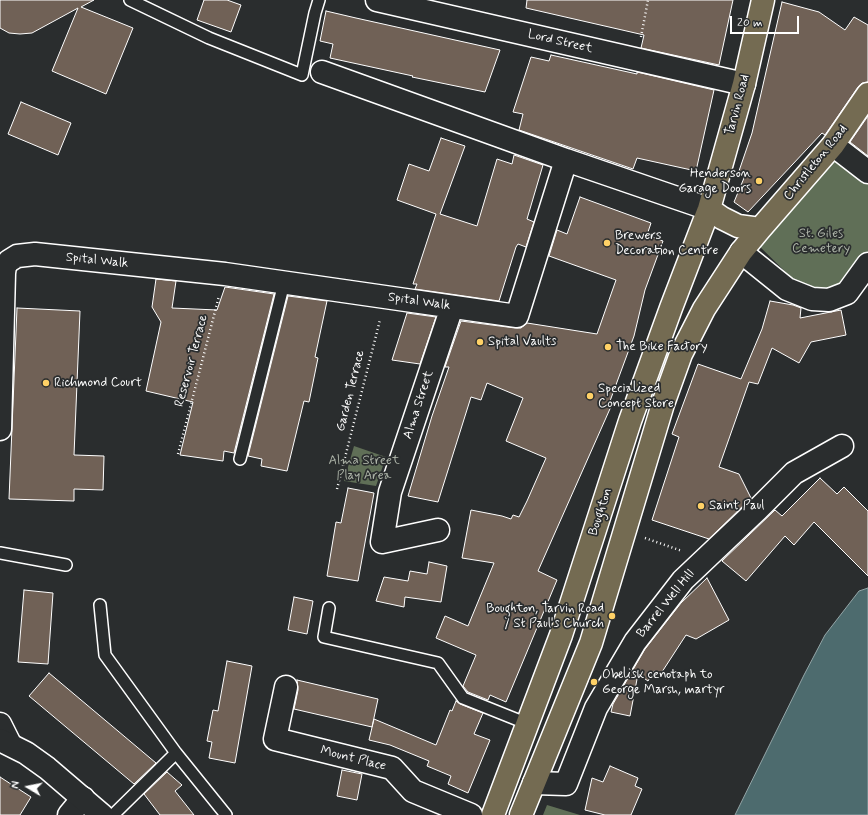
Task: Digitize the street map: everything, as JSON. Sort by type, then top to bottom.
[{"type":"highway","name":"Tarvin Road","points":[[709,209],[744,84],[763,0]]},
{"type":"highway","name":"Christleton Road","points":[[760,228],[833,145],[868,94]]},
{"type":"highway","points":[[709,209],[738,226],[760,228]]},
{"type":"highway","name":"Boughton","points":[[493,815],[561,635],[630,421],[709,209]]},
{"type":"highway","name":"Boughton","points":[[521,815],[591,643],[663,404],[681,354],[704,309],[741,252],[760,228]]},
{"type":"street","name":"Lord Street","points":[[377,0],[744,84]]},
{"type":"street","points":[[322,72],[566,160],[709,209]]},
{"type":"street","points":[[833,145],[868,172]]},
{"type":"street","name":"Spital Walk","points":[[0,429],[3,284],[5,266],[9,261],[17,256],[35,254],[225,274],[517,316],[566,160]]},
{"type":"street","points":[[741,252],[787,289],[812,299],[829,300],[847,293],[868,264]]},
{"type":"street","name":"Alma Street","points":[[438,530],[382,542],[390,492],[452,307]]},
{"type":"street","name":"Barrel Well Hill","points":[[534,783],[566,784],[596,708],[636,642],[683,580],[794,473],[842,446]]},
{"type":"street","name":"Mount Place","points":[[286,687],[275,739],[392,768],[413,791],[471,815]]},
{"type":"street","points":[[0,724],[5,742],[26,753],[47,768],[102,815]]},
{"type":"street","points":[[68,815],[83,798]]},
{"type":"lane","points":[[130,0],[209,38],[302,75],[314,13],[319,0]]},
{"type":"lane","points":[[240,459],[284,283]]},
{"type":"lane","points":[[0,553],[66,565]]},
{"type":"lane","points":[[100,604],[105,655],[176,753],[226,815]]},
{"type":"lane","points":[[329,608],[324,637],[438,663],[463,698],[528,724]]},
{"type":"lane","points":[[112,815],[176,753]]},
{"type":"path","points":[[636,59],[648,0]]},
{"type":"path","name":"Reservoir Terrace","points":[[178,454],[225,274]]},
{"type":"path","name":"Garden Terrace","points":[[337,489],[385,298]]},
{"type":"path","points":[[624,530],[705,559]]},
{"type":"green space","name":"St. Giles Cemetery","points":[[836,158],[868,182],[868,254],[849,281],[828,293],[801,287],[756,243]]},
{"type":"green space","name":"Alma Street Play Area","points":[[354,446],[386,457],[376,486],[344,481]]},
{"type":"green space","points":[[547,805],[580,815],[543,815]]},
{"type":"water","points":[[868,588],[868,815],[735,815],[825,635],[859,591]]},
{"type":"building","points":[[0,0],[94,0],[81,7],[133,28],[106,94],[52,71],[78,8],[32,33],[9,33],[0,28]]},
{"type":"building","points":[[204,0],[227,0],[241,5],[231,32],[197,20]]},
{"type":"building","points":[[527,0],[733,0],[719,65],[641,48],[644,35],[526,8]]},
{"type":"building","points":[[782,2],[819,12],[845,30],[854,17],[868,25],[868,82],[862,83],[858,87],[825,135],[822,133],[748,212],[734,202],[744,178],[739,171],[752,133]]},
{"type":"building","points":[[326,11],[500,50],[485,92],[330,58],[333,44],[320,41]]},
{"type":"building","points":[[551,55],[637,74],[637,72],[714,90],[696,171],[637,158],[633,169],[519,130],[523,114],[513,112],[531,57],[549,61]]},
{"type":"building","points":[[21,102],[71,123],[58,155],[8,134]]},
{"type":"building","points":[[868,116],[868,156],[850,142]]},
{"type":"building","points":[[441,138],[465,146],[440,214],[477,226],[497,159],[512,164],[514,155],[543,165],[527,219],[534,222],[526,247],[518,244],[516,247],[499,301],[415,289],[417,284],[413,284],[436,214],[397,200],[409,164],[429,171]]},
{"type":"building","points":[[580,197],[651,223],[647,235],[663,241],[645,290],[634,336],[610,401],[613,402],[538,571],[557,580],[506,702],[490,695],[488,700],[468,692],[463,686],[476,655],[436,638],[445,616],[468,626],[494,563],[462,558],[471,510],[511,519],[513,515],[519,517],[546,458],[506,441],[523,398],[487,383],[481,400],[471,397],[438,502],[408,496],[432,416],[449,367],[445,367],[461,321],[515,328],[521,328],[527,323],[597,334],[616,280],[549,256],[557,230],[567,234]]},
{"type":"building","points":[[156,279],[176,281],[172,308],[217,310],[225,287],[274,294],[234,453],[224,451],[223,461],[180,455],[193,402],[146,391],[161,322],[152,307]]},
{"type":"building","points":[[288,296],[327,301],[315,357],[318,358],[309,402],[304,401],[287,471],[261,466],[262,459],[248,456]]},
{"type":"building","points":[[770,301],[801,308],[800,318],[841,310],[846,335],[811,342],[799,363],[772,348],[758,384],[749,382],[719,467],[739,474],[751,498],[709,539],[652,520],[679,437],[672,434],[698,364],[741,379],[762,329]]},
{"type":"building","name":"Richmond Court","points":[[17,308],[80,311],[74,455],[104,456],[103,490],[74,489],[74,501],[9,499]]},
{"type":"building","points":[[407,313],[436,317],[420,364],[392,360]]},
{"type":"building","points":[[820,478],[837,494],[844,487],[868,511],[868,576],[814,522],[794,545],[785,536],[746,581],[722,561],[775,510],[782,516]]},
{"type":"building","points":[[348,488],[374,493],[358,581],[327,576],[336,522],[341,523]]},
{"type":"building","points":[[429,562],[447,566],[441,602],[405,597],[404,607],[376,601],[384,577],[408,581],[410,571],[427,574]]},
{"type":"building","points":[[707,578],[729,620],[696,639],[686,635],[660,675],[654,671],[648,681],[638,674],[630,716],[611,712],[613,704],[645,649],[681,603]]},
{"type":"building","points":[[24,590],[53,593],[48,664],[18,662]]},
{"type":"building","points":[[294,597],[313,601],[307,634],[288,630]]},
{"type":"building","points":[[227,661],[252,666],[235,763],[209,758],[212,742],[207,741],[213,710],[218,711]]},
{"type":"building","points":[[49,673],[156,763],[134,784],[29,696]]},
{"type":"building","points":[[297,680],[378,699],[372,727],[294,709],[298,690]]},
{"type":"building","points":[[456,701],[483,713],[474,734],[490,740],[468,793],[448,784],[451,776],[427,766],[429,761],[390,745],[369,740],[374,719],[436,745],[450,710],[452,711]]},
{"type":"building","points":[[610,766],[638,778],[635,786],[642,789],[631,815],[605,815],[585,810],[592,778],[603,782]]},
{"type":"building","points":[[342,770],[362,774],[357,800],[337,796]]},
{"type":"building","points":[[167,772],[182,785],[175,791],[194,815],[160,815],[144,794]]},
{"type":"building","points":[[0,777],[31,797],[20,815],[0,815]]},
{"type":"place","name":"Henderson Garage Doors","points":[[759,181]]},
{"type":"place","name":"Brewers Decoration Centre","points":[[607,243]]},
{"type":"place","name":"Spital Vaults","points":[[480,342]]},
{"type":"place","name":"The Bike Factory","points":[[608,347]]},
{"type":"place","name":"Richmond Court","points":[[46,383]]},
{"type":"place","name":"Specialized Concept Store","points":[[590,396]]},
{"type":"place","name":"Saint Paul","points":[[701,506]]},
{"type":"place","name":"Boughton, Tarvin Road / St Paul's Church","points":[[612,616]]},
{"type":"place","name":"Obelisk cenotaph to George Marsh, martyr","points":[[594,682]]}]
